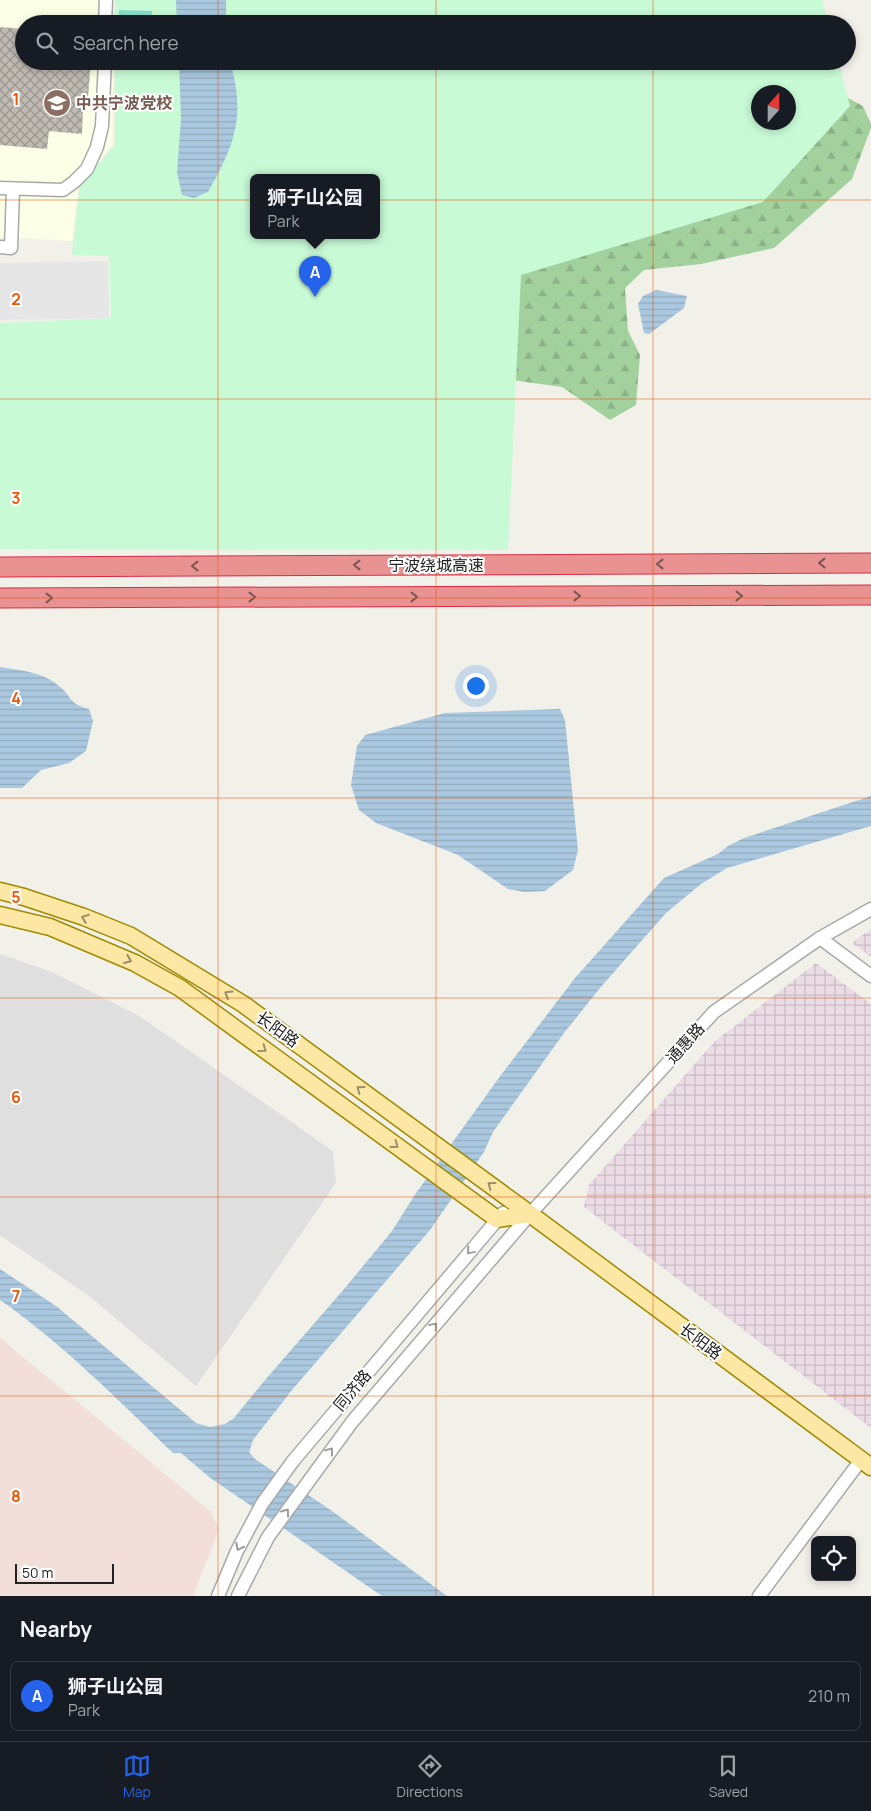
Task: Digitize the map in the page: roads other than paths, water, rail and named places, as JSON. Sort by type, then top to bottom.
[{"type":"highway","name":"宁波绕城高速","points":[[0,567],[871,563]]},
{"type":"highway","name":"宁波绕城高速","points":[[0,598],[871,596]]},
{"type":"main road","name":"长阳路","points":[[0,891],[84,917],[131,936],[244,1004],[866,1464]]},
{"type":"main road","name":"长阳路","points":[[0,915],[50,927],[135,963],[180,988],[496,1219]]},
{"type":"main road","points":[[496,1219],[530,1214]]},
{"type":"street","points":[[105,15],[106,0]]},
{"type":"street","points":[[0,188],[63,190],[87,169],[97,147],[102,126],[104,70]]},
{"type":"street","points":[[0,247],[11,248],[13,189]]},
{"type":"street","name":"通惠路","points":[[530,1214],[714,1012],[820,938],[871,909]]},
{"type":"street","points":[[820,938],[871,976]]},
{"type":"street","name":"同济路","points":[[218,1596],[236,1551],[262,1504],[283,1474],[496,1219],[514,1202]]},
{"type":"street","name":"同济路","points":[[238,1596],[270,1533],[352,1422],[530,1214]]},
{"type":"street","points":[[759,1596],[866,1464]]},
{"type":"place","name":"中共宁波党校","points":[[57,103]]},
{"type":"place","name":"狮子山公园","points":[[315,297]]}]
